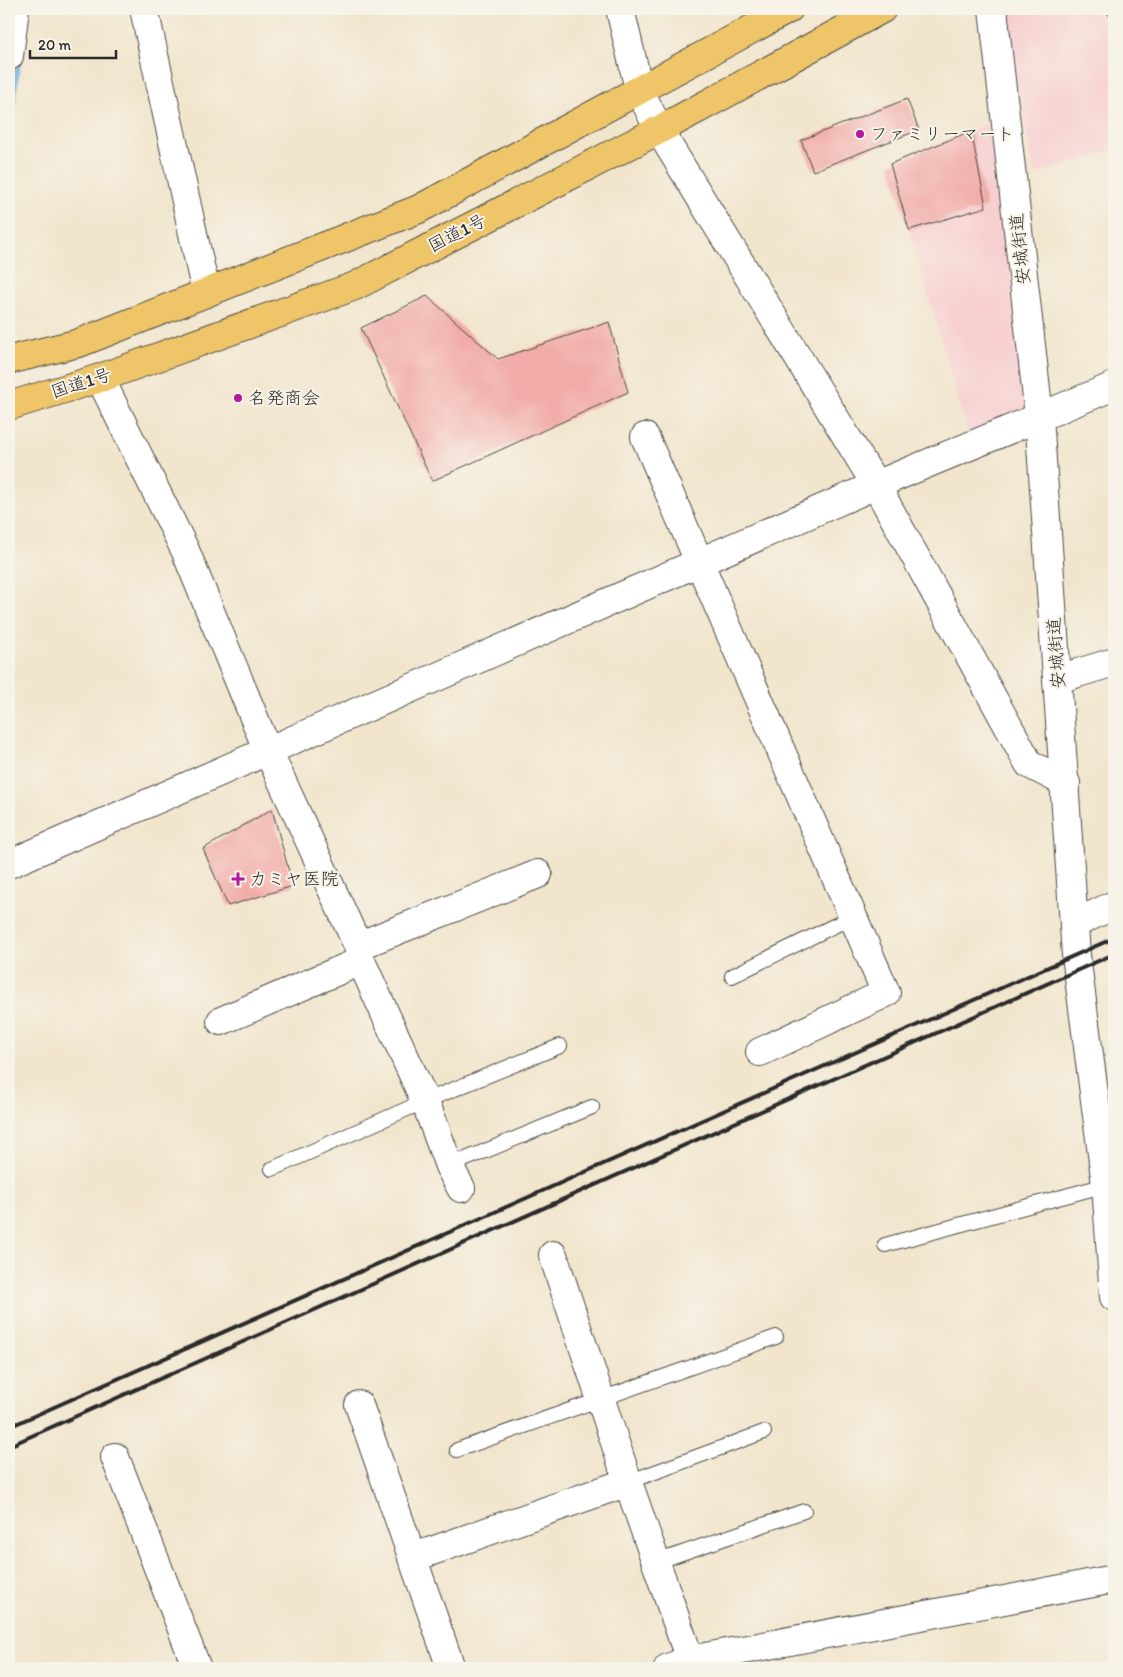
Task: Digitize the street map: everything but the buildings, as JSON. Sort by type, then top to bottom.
[{"type":"highway","points":[[10,358],[79,343],[419,209],[768,16],[789,9]]},
{"type":"highway","name":"国道1号","points":[[9,406],[100,378],[355,286],[658,130],[882,9]]},
{"type":"street","points":[[9,56],[15,9]]},
{"type":"street","points":[[144,9],[206,293]]},
{"type":"street","points":[[620,9],[639,89],[658,130],[876,485],[1029,764],[1066,783]]},
{"type":"street","name":"安城街道","points":[[993,9],[1039,416],[1078,970],[1106,1185],[1113,1253],[1114,1297]]},
{"type":"street","points":[[100,378],[185,550],[267,750],[360,953],[455,1177]]},
{"type":"street","points":[[9,864],[876,485],[1114,386]]},
{"type":"street","points":[[645,437],[886,993],[760,1052]]},
{"type":"street","points":[[1058,679],[1114,662]]},
{"type":"street","points":[[220,1021],[360,953],[538,874]]},
{"type":"street","points":[[1076,922],[1114,906]]},
{"type":"street","points":[[553,1255],[656,1562],[683,1665],[1114,1579]]},
{"type":"street","points":[[359,1405],[451,1668]]},
{"type":"street","points":[[114,1457],[197,1668]]},
{"type":"street","points":[[412,1558],[628,1482]]},
{"type":"lane","points":[[732,976],[852,917]]},
{"type":"lane","points":[[272,1169],[424,1101],[560,1046]]},
{"type":"lane","points":[[455,1177],[592,1107]]},
{"type":"lane","points":[[885,1245],[1106,1185]]},
{"type":"lane","points":[[457,1450],[601,1401],[776,1337]]},
{"type":"lane","points":[[628,1482],[764,1432]]},
{"type":"lane","points":[[656,1562],[804,1511]]},
{"type":"shaded area","points":[[999,9],[1114,9],[1114,150],[1035,174]]},
{"type":"shaded area","points":[[1005,117],[1039,416],[971,444],[890,164]]},
{"type":"waterway","points":[[9,120],[17,56]]},
{"type":"railway","points":[[9,1427],[1114,938]]},
{"type":"railway","points":[[9,1446],[1114,954]]},
{"type":"place","name":"ファミリーマート","points":[[860,134]]},
{"type":"place","name":"名発商会","points":[[238,398]]},
{"type":"place","name":"カミヤ医院","points":[[238,879]]}]
